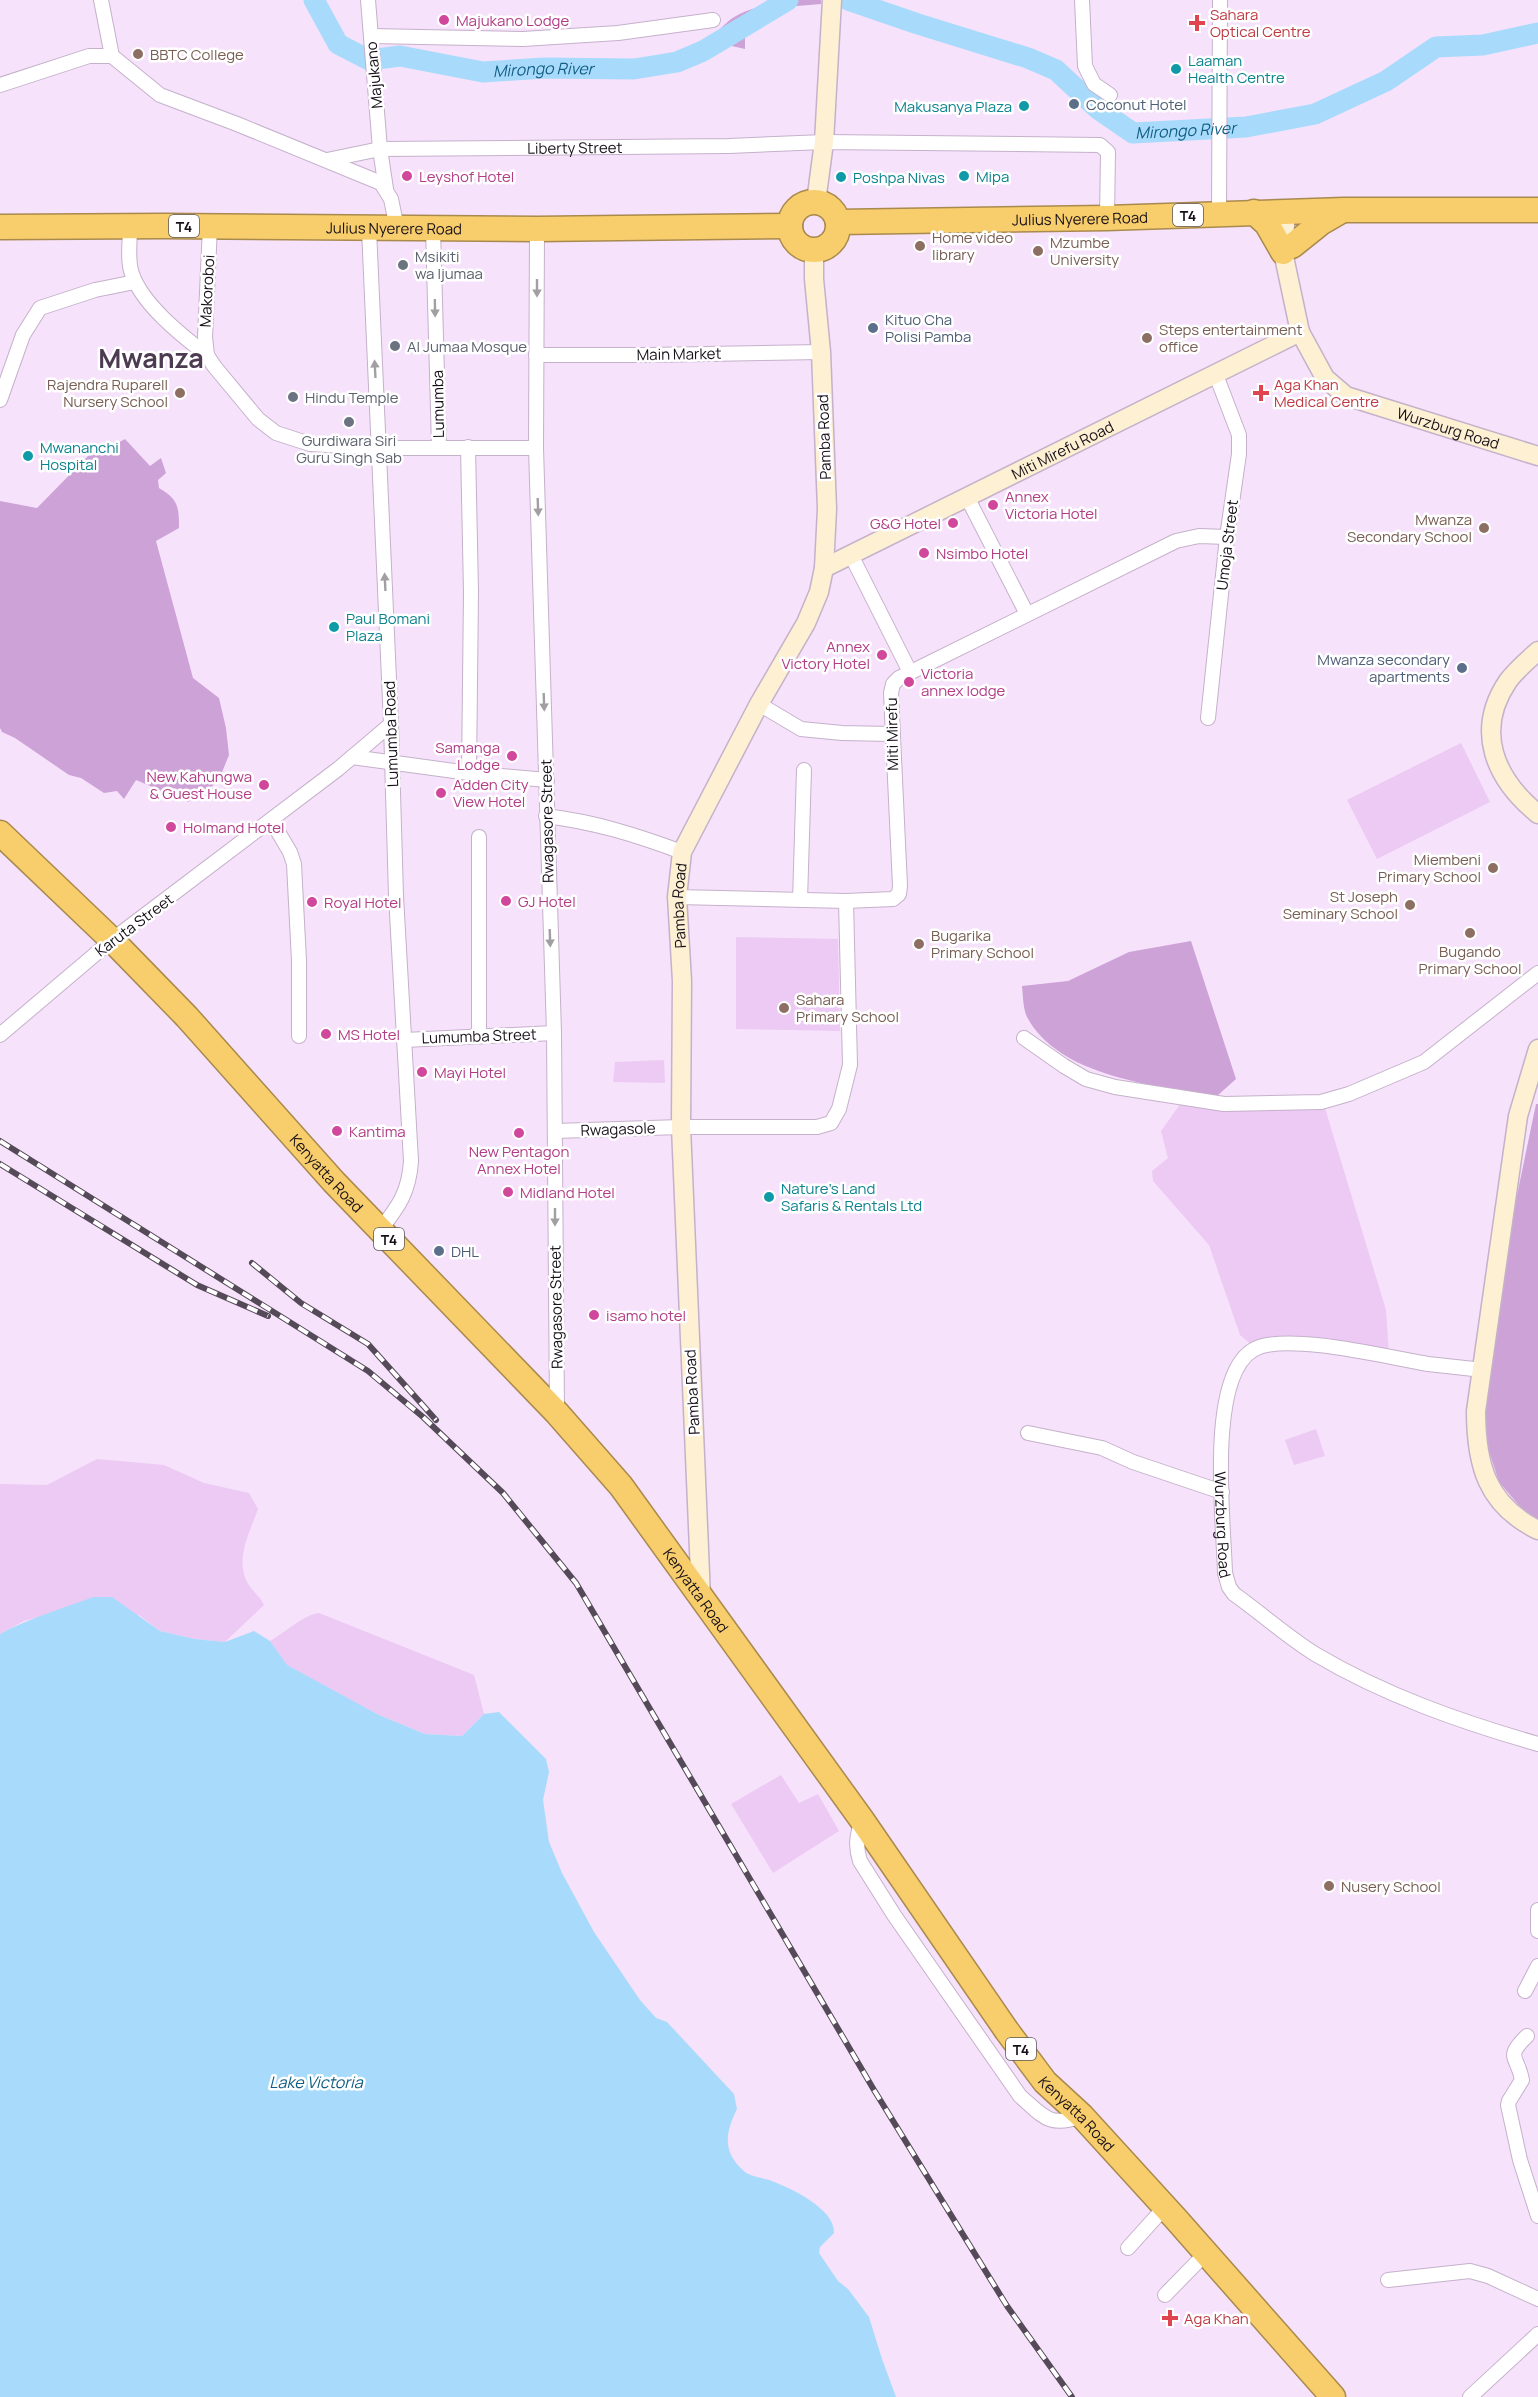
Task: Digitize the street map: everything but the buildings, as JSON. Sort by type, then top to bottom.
[{"type":"highway","points":[[816,202],[830,208],[838,222],[837,237],[830,244],[814,250],[800,245],[795,240],[790,226],[797,209],[805,204],[816,202]]},
{"type":"highway","points":[[1254,212],[1288,249],[1314,228],[1344,210]]},
{"type":"highway","name":"Julius Nyerere Road","points":[[838,222],[1107,218],[1344,210],[1538,210]]},
{"type":"highway","name":"Julius Nyerere Road","points":[[0,227],[537,229],[790,226]]},
{"type":"highway","name":"Kenyatta Road","points":[[0,833],[112,940],[187,1017],[334,1182],[557,1413],[638,1506],[862,1820],[1007,2031],[1046,2082],[1082,2116],[1333,2397]]},
{"type":"main road","points":[[816,202],[824,142],[832,6]]},
{"type":"main road","name":"Wurzburg Road","points":[[1294,211],[1288,249],[1289,284],[1300,332],[1325,378],[1346,396],[1538,456]]},
{"type":"main road","name":"Pamba Road","points":[[701,1597],[681,1127],[682,981],[677,897],[681,852],[759,704],[806,623],[819,592],[824,568],[827,509],[821,351],[814,279],[814,250]]},
{"type":"main road","name":"Miti Mirefu Road","points":[[824,568],[1300,332]]},
{"type":"main road","points":[[1538,651],[1509,679],[1496,702],[1490,724],[1497,764],[1519,799],[1538,814]]},
{"type":"main road","points":[[1538,1049],[1518,1116],[1476,1412],[1476,1441],[1484,1477],[1502,1504],[1538,1530]]},
{"type":"street","points":[[101,0],[112,56],[159,95],[381,183],[387,189],[391,199],[397,228]]},
{"type":"street","name":"Majukano","points":[[368,0],[380,149],[387,189]]},
{"type":"street","points":[[1082,0],[1085,66],[1094,84],[1110,95]]},
{"type":"street","points":[[1219,214],[1220,0]]},
{"type":"street","points":[[371,40],[523,39],[618,33],[713,20]]},
{"type":"street","points":[[0,85],[89,56],[112,56]]},
{"type":"street","name":"Liberty Street","points":[[327,160],[380,149],[729,146],[824,142],[1100,145],[1108,152],[1107,218]]},
{"type":"street","name":"Makoroboi","points":[[207,355],[205,337],[210,226]]},
{"type":"street","name":"Makoroboi","points":[[130,227],[130,263],[135,282],[154,308],[181,335],[207,355],[258,419],[276,433],[310,444],[379,448]]},
{"type":"street","name":"Lumumba Road","points":[[369,229],[391,724],[393,837],[410,1151],[410,1180],[404,1197],[380,1230]]},
{"type":"street","name":"Lumumba","points":[[379,448],[439,447],[433,229]]},
{"type":"street","name":"Rwagasore Street","points":[[537,229],[536,448],[554,1033],[557,1413]]},
{"type":"street","points":[[0,400],[23,335],[40,308],[95,290],[135,282]]},
{"type":"street","name":"Main Market","points":[[536,355],[821,351]]},
{"type":"street","name":"Umoja Street","points":[[1208,718],[1227,537],[1239,454],[1239,435],[1216,375]]},
{"type":"street","points":[[439,447],[536,448]]},
{"type":"street","points":[[468,447],[471,592],[469,773]]},
{"type":"street","points":[[968,497],[1027,614]]},
{"type":"street","name":"Miti Mirefu","points":[[677,897],[846,901],[893,899],[899,894],[900,886],[891,734],[891,693],[898,678],[1176,541],[1199,536],[1227,537]]},
{"type":"street","points":[[851,555],[910,672]]},
{"type":"street","points":[[759,704],[801,729],[891,734]]},
{"type":"street","name":"Karuta Street","points":[[0,1035],[43,1001],[112,940],[271,820],[391,724]]},
{"type":"street","points":[[352,757],[469,773],[547,780]]},
{"type":"street","points":[[800,900],[804,770]]},
{"type":"street","points":[[546,816],[581,820],[630,832],[681,852]]},
{"type":"street","points":[[271,820],[287,845],[294,864],[299,961],[299,1036]]},
{"type":"street","points":[[479,837],[479,1036]]},
{"type":"street","name":"Rwagasole","points":[[555,1131],[829,1125],[833,1121],[847,1083],[850,1065],[846,901]]},
{"type":"street","points":[[1024,1038],[1086,1079],[1115,1087],[1224,1104],[1321,1102],[1349,1094],[1424,1062],[1538,973]]},
{"type":"street","name":"Lumumba Street","points":[[404,1040],[554,1033]]},
{"type":"street","name":"Wurzburg Road","points":[[1483,1370],[1306,1345],[1276,1344],[1254,1349],[1241,1361],[1227,1396],[1221,1439],[1225,1574],[1234,1594],[1301,1644],[1351,1673],[1389,1692],[1466,1723],[1538,1744]]},
{"type":"street","points":[[1028,1433],[1102,1448],[1133,1462],[1222,1492]]},
{"type":"street","points":[[1538,1910],[1538,1931]]},
{"type":"street","points":[[1525,1990],[1538,1966]]},
{"type":"street","points":[[1527,2036],[1513,2051],[1512,2057],[1521,2072],[1522,2080],[1508,2105],[1520,2160],[1538,2216]]},
{"type":"street","points":[[1128,2248],[1165,2208]]},
{"type":"street","points":[[1165,2295],[1206,2253]]},
{"type":"street","points":[[1388,2280],[1470,2271],[1488,2276],[1538,2299]]},
{"type":"street","points":[[1470,2397],[1538,2334]]},
{"type":"shaded area","points":[[775,0],[821,0],[821,4],[785,7],[768,21],[745,33],[745,49],[723,44],[706,53],[706,60],[695,57],[698,43],[709,39],[731,19]]},
{"type":"shaded area","points":[[125,439],[150,466],[161,458],[166,473],[158,480],[159,488],[176,504],[179,528],[156,541],[193,678],[219,698],[226,728],[229,755],[218,782],[188,802],[136,780],[124,799],[117,791],[104,793],[81,778],[69,775],[15,738],[2,732],[0,728],[0,501],[37,508],[90,454],[97,454]]},
{"type":"shaded area","points":[[1461,743],[1490,802],[1377,859],[1347,800]]},
{"type":"shaded area","points":[[736,937],[838,939],[840,1031],[736,1029]]},
{"type":"shaded area","points":[[1191,941],[1236,1079],[1217,1096],[1139,1082],[1085,1066],[1062,1053],[1042,1037],[1027,1017],[1022,986],[1068,981],[1129,952]]},
{"type":"shaded area","points":[[664,1060],[665,1083],[613,1082],[615,1062]]},
{"type":"shaded area","points":[[1181,1103],[1242,1111],[1325,1108],[1386,1310],[1389,1354],[1252,1345],[1240,1335],[1209,1245],[1153,1181],[1152,1171],[1168,1158],[1161,1131]]},
{"type":"shaded area","points":[[1536,1104],[1538,1104],[1538,1524],[1533,1522],[1499,1482],[1488,1448],[1483,1398],[1501,1272]]},
{"type":"shaded area","points":[[1316,1429],[1325,1456],[1294,1465],[1285,1440]]},
{"type":"shaded area","points":[[97,1459],[164,1465],[204,1483],[249,1493],[258,1509],[243,1554],[244,1573],[247,1582],[264,1605],[225,1642],[195,1639],[160,1631],[139,1615],[47,1615],[24,1621],[0,1634],[0,1484],[47,1485]]},
{"type":"shaded area","points":[[319,1613],[474,1675],[484,1714],[462,1736],[425,1734],[379,1715],[286,1665],[270,1641],[301,1620]]},
{"type":"shaded area","points":[[781,1775],[799,1803],[818,1794],[839,1831],[773,1873],[731,1804]]},
{"type":"water","name":"Lake Victoria","points":[[93,1597],[112,1597],[160,1631],[195,1639],[225,1642],[254,1631],[270,1641],[287,1665],[379,1715],[425,1734],[462,1736],[484,1714],[499,1712],[546,1759],[549,1772],[543,1800],[549,1842],[562,1873],[594,1932],[640,2000],[656,2018],[667,2022],[734,2094],[737,2109],[728,2134],[732,2158],[748,2174],[772,2181],[804,2196],[816,2204],[830,2220],[834,2233],[820,2247],[819,2253],[838,2281],[848,2289],[869,2317],[896,2397],[0,2397],[0,1634],[34,1618]]},
{"type":"waterway","name":"Mirongo River","points":[[314,0],[338,44],[369,60],[400,56],[483,72],[544,68],[634,69],[677,62],[703,51],[788,0]]},
{"type":"waterway","name":"Mirongo River","points":[[848,0],[1028,58],[1056,70],[1098,109],[1133,133],[1246,127],[1315,114],[1386,81],[1436,47],[1483,45],[1538,33]]},
{"type":"railway","points":[[0,1141],[368,1371],[423,1417],[503,1493],[576,1583],[874,2090],[1007,2306],[1072,2397]]},
{"type":"railway","points":[[0,1164],[197,1285],[268,1316]]},
{"type":"railway","points":[[252,1263],[301,1303],[368,1344],[436,1420]]},
{"type":"place","name":"Majukano Lodge","points":[[444,20]]},
{"type":"place","name":"Sahara Optical Centre","points":[[1197,23]]},
{"type":"place","name":"BBTC College","points":[[138,54]]},
{"type":"place","name":"Laaman Health Centre","points":[[1176,69]]},
{"type":"place","name":"Coconut Hotel","points":[[1074,104]]},
{"type":"place","name":"Makusanya Plaza","points":[[1024,106]]},
{"type":"place","name":"Leyshof Hotel","points":[[407,176]]},
{"type":"place","name":"Mipa","points":[[964,176]]},
{"type":"place","name":"Poshpa Nivas","points":[[841,177]]},
{"type":"place","name":"Home video library","points":[[920,246]]},
{"type":"place","name":"Mzumbe University","points":[[1038,251]]},
{"type":"place","name":"Msikiti wa Ijumaa","points":[[403,265]]},
{"type":"place","name":"Kituo Cha Polisi Pamba","points":[[873,328]]},
{"type":"place","name":"Steps entertainment office","points":[[1147,338]]},
{"type":"place","name":"Al Jumaa Mosque","points":[[395,346]]},
{"type":"place","name":"Rajendra Ruparell Nursery School","points":[[180,393]]},
{"type":"place","name":"Aga Khan Medical Centre","points":[[1261,393]]},
{"type":"place","name":"Hindu Temple","points":[[293,397]]},
{"type":"place","name":"Gurdiwara Siri Guru Singh Sab","points":[[349,422]]},
{"type":"place","name":"Mwananchi Hospital","points":[[28,456]]},
{"type":"place","name":"Annex Victoria Hotel","points":[[993,505]]},
{"type":"place","name":"G&G Hotel","points":[[953,523]]},
{"type":"place","name":"Mwanza Secondary School","points":[[1484,528]]},
{"type":"place","name":"Nsimbo Hotel","points":[[924,553]]},
{"type":"place","name":"Paul Bomani Plaza","points":[[334,627]]},
{"type":"place","name":"Annex Victory Hotel","points":[[882,655]]},
{"type":"place","name":"Mwanza secondary apartments","points":[[1462,668]]},
{"type":"place","name":"Victoria annex lodge","points":[[909,682]]},
{"type":"place","name":"Samanga Lodge","points":[[512,756]]},
{"type":"place","name":"New Kahungwa & Guest House","points":[[264,785]]},
{"type":"place","name":"Adden City View Hotel","points":[[441,793]]},
{"type":"place","name":"Holmand Hotel","points":[[171,827]]},
{"type":"place","name":"Miembeni Primary School","points":[[1493,868]]},
{"type":"place","name":"GJ Hotel","points":[[506,901]]},
{"type":"place","name":"Royal Hotel","points":[[312,902]]},
{"type":"place","name":"St Joseph Seminary School","points":[[1410,905]]},
{"type":"place","name":"Bugando Primary School","points":[[1470,933]]},
{"type":"place","name":"Bugarika Primary School","points":[[919,944]]},
{"type":"place","name":"Sahara Primary School","points":[[784,1008]]},
{"type":"place","name":"MS Hotel","points":[[326,1034]]},
{"type":"place","name":"Mayi Hotel","points":[[422,1072]]},
{"type":"place","name":"Kantima","points":[[337,1131]]},
{"type":"place","name":"New Pentagon Annex Hotel","points":[[519,1133]]},
{"type":"place","name":"Midland Hotel","points":[[508,1192]]},
{"type":"place","name":"Nature's Land Safaris & Rentals Ltd","points":[[769,1197]]},
{"type":"place","name":"DHL","points":[[439,1251]]},
{"type":"place","name":"isamo hotel","points":[[594,1315]]},
{"type":"place","name":"Nusery School","points":[[1329,1886]]},
{"type":"place","name":"Aga Khan","points":[[1170,2318]]},
{"type":"district","name":"Mwanza","points":[[151,357]]}]
